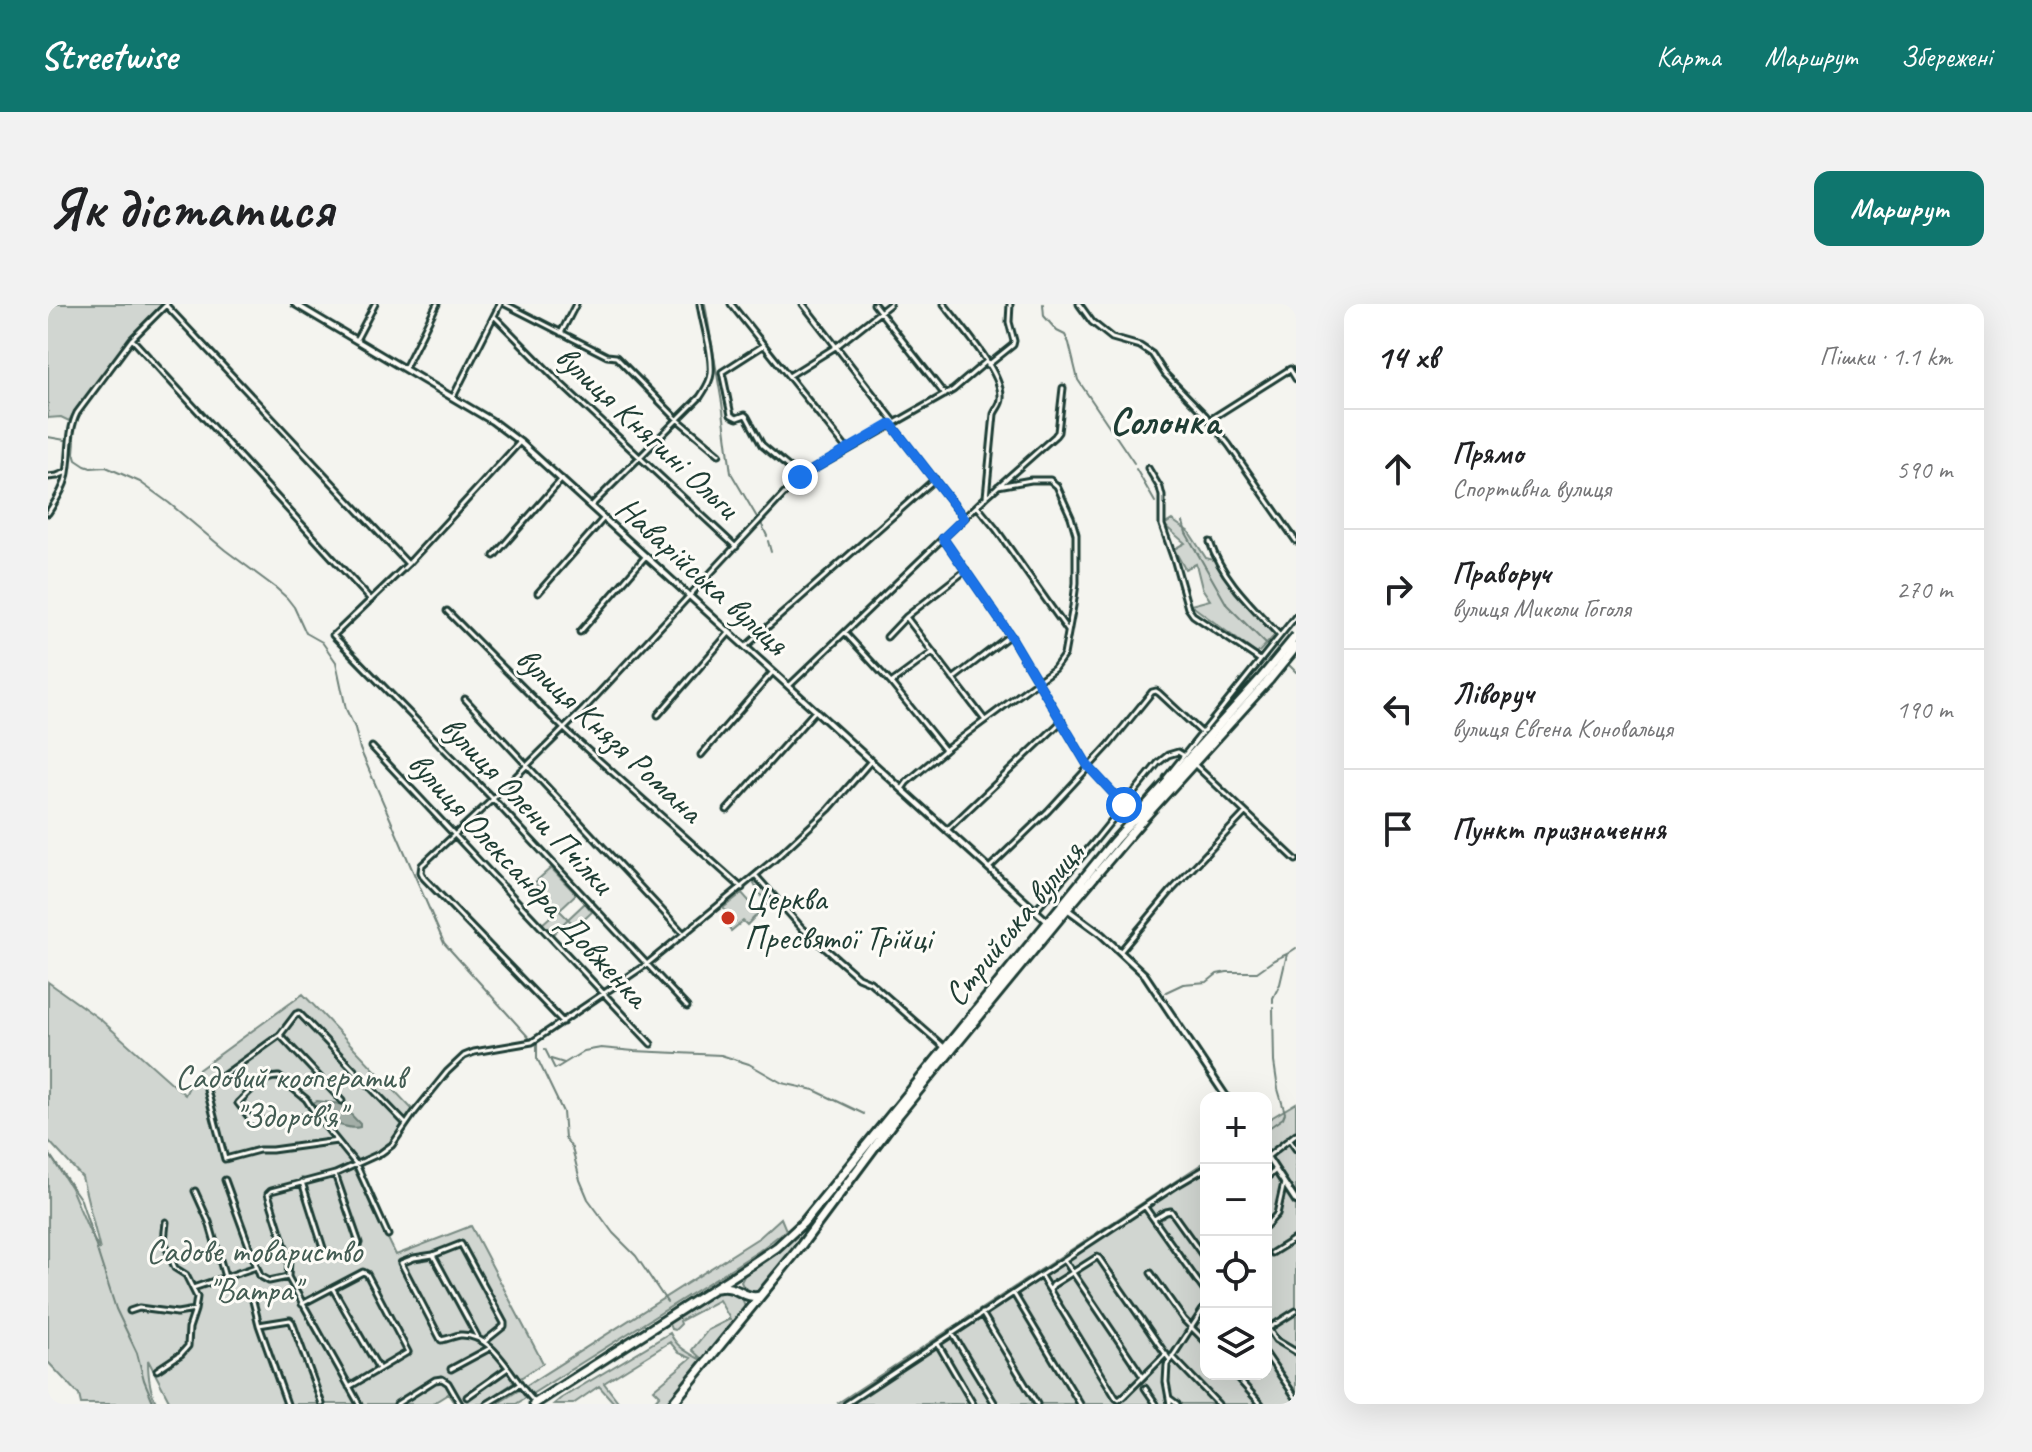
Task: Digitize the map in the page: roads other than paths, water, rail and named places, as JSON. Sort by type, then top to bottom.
[{"type":"highway","name":"Стрийська вулиця","points":[[934,1067],[1143,819],[1194,764],[1266,678],[1296,636]]},
{"type":"highway","name":"Стрийська вулиця","points":[[934,1067],[945,1048],[1114,841],[1266,678],[1296,650]]},
{"type":"highway","points":[[535,1403],[777,1247],[815,1209],[934,1067]]},
{"type":"highway","points":[[672,1404],[809,1235],[934,1067]]},
{"type":"highway","points":[[744,1294],[740,1278],[752,1264]]},
{"type":"highway","points":[[713,1289],[730,1287],[753,1298],[760,1296]]},
{"type":"street","points":[[48,513],[61,492],[67,472],[74,418],[132,339],[166,304],[408,564]]},
{"type":"street","name":"Наварійська вулиця","points":[[295,304],[492,421],[520,442],[1048,922]]},
{"type":"street","points":[[309,312],[314,304]]},
{"type":"street","points":[[356,340],[375,304]]},
{"type":"street","points":[[404,369],[437,304]]},
{"type":"street","points":[[452,398],[503,304],[607,356],[619,359],[677,419],[719,454]]},
{"type":"street","points":[[561,333],[576,304]]},
{"type":"street","points":[[591,506],[700,397],[708,385],[711,361],[700,304]]},
{"type":"street","points":[[731,304],[847,449]]},
{"type":"street","points":[[803,304],[964,518]]},
{"type":"street","points":[[874,304],[945,395]]},
{"type":"street","points":[[789,376],[837,346],[890,304]]},
{"type":"street","points":[[944,304],[988,363],[1002,394],[994,414],[986,497]]},
{"type":"street","points":[[563,1022],[424,878],[422,865],[584,709],[800,477],[945,395],[1013,345],[1010,304]]},
{"type":"street","points":[[1079,304],[1092,322],[1112,338],[1140,346],[1152,354],[1165,374],[1210,420],[1296,541]]},
{"type":"street","name":"вулиця Княгині Ольги","points":[[494,316],[560,383],[736,547]]},
{"type":"street","points":[[132,339],[371,600],[520,442]]},
{"type":"street","points":[[764,345],[722,372],[731,415],[749,418],[762,445],[800,477]]},
{"type":"street","points":[[1210,420],[1290,369],[1296,379]]},
{"type":"street","points":[[789,686],[986,497],[1055,436],[1063,388]]},
{"type":"street","points":[[1148,468],[1160,488],[1162,525],[1188,608],[1193,615],[1260,660]]},
{"type":"street","points":[[48,477],[67,472]]},
{"type":"street","points":[[494,556],[562,479]]},
{"type":"street","points":[[745,646],[935,479]]},
{"type":"street","points":[[902,789],[945,750],[1062,660],[1076,583],[1076,534],[1071,517],[1057,486],[1050,480],[998,486]]},
{"type":"street","points":[[977,506],[1068,631]]},
{"type":"street","points":[[538,593],[605,517]]},
{"type":"street","points":[[943,538],[1010,635],[1088,766],[1124,805]]},
{"type":"street","points":[[1210,542],[1237,589],[1280,636]]},
{"type":"street","points":[[580,632],[646,556]]},
{"type":"street","points":[[887,637],[906,617],[966,570]]},
{"type":"street","name":"вулиця Олени Пчілки","points":[[371,600],[334,635],[493,799],[687,1007]]},
{"type":"street","name":"вулиця Князя Романа","points":[[447,611],[564,729],[742,888]]},
{"type":"street","points":[[1162,788],[1183,755],[1296,616]]},
{"type":"street","points":[[906,617],[984,719]]},
{"type":"street","points":[[658,715],[730,632]]},
{"type":"street","points":[[846,633],[945,750]]},
{"type":"street","points":[[953,679],[1010,635]]},
{"type":"street","points":[[1276,641],[1296,650]]},
{"type":"street","points":[[891,683],[933,652]]},
{"type":"street","points":[[701,755],[773,672]]},
{"type":"street","points":[[989,868],[1048,811],[1154,692],[1158,692],[1202,733]]},
{"type":"street","points":[[465,699],[684,934]]},
{"type":"street","points":[[727,810],[816,710]]},
{"type":"street","points":[[947,830],[1062,721]]},
{"type":"street","name":"вулиця Олександра Довженка","points":[[372,747],[651,1044]]},
{"type":"street","points":[[1035,911],[1162,759],[1178,752],[1183,755]]},
{"type":"street","points":[[359,1404],[288,1277],[289,1260],[268,1194],[335,1174],[381,1153],[392,1145],[447,1072],[464,1056],[532,1042],[647,964],[756,876],[829,809],[872,761]]},
{"type":"street","points":[[1194,764],[1296,860]]},
{"type":"street","points":[[1120,952],[1171,891],[1245,813]]},
{"type":"street","points":[[756,876],[802,928],[945,1048]]},
{"type":"street","points":[[1067,909],[1101,934],[1145,975],[1223,1092]]},
{"type":"street","points":[[337,1141],[259,1150],[225,1159],[207,1090],[280,1035],[296,1014],[302,1014],[406,1124]]},
{"type":"street","points":[[280,1035],[342,1101]]},
{"type":"street","points":[[317,1116],[256,1122],[238,1103],[268,1078],[279,1077],[306,1099],[356,1164],[388,1235]]},
{"type":"street","points":[[1272,1152],[1296,1134]]},
{"type":"street","points":[[1289,1139],[1296,1149]]},
{"type":"street","points":[[1272,1164],[1296,1201]]},
{"type":"street","points":[[1272,1173],[1276,1170]]},
{"type":"street","points":[[846,1404],[1200,1172]]},
{"type":"street","points":[[335,1174],[359,1243]]},
{"type":"street","points":[[225,1180],[260,1276],[269,1281],[288,1277]]},
{"type":"street","points":[[302,1182],[323,1248]]},
{"type":"street","points":[[1272,1219],[1277,1214],[1284,1183]]},
{"type":"street","points":[[195,1191],[209,1222],[225,1277]]},
{"type":"street","points":[[1145,1207],[1200,1284]]},
{"type":"street","points":[[1154,1219],[1171,1211],[1200,1252]]},
{"type":"street","points":[[157,1370],[188,1346],[197,1297],[186,1275],[175,1268],[164,1241],[166,1222]]},
{"type":"street","points":[[1272,1253],[1295,1239]]},
{"type":"street","points":[[484,1342],[504,1326],[461,1244],[401,1263],[441,1340],[458,1335],[484,1342],[535,1403]]},
{"type":"street","points":[[433,1255],[478,1338]]},
{"type":"street","points":[[1050,1291],[1053,1285],[1099,1258],[1166,1354],[1218,1404]]},
{"type":"street","points":[[1065,1261],[1143,1377]]},
{"type":"street","points":[[193,1288],[256,1267]]},
{"type":"street","points":[[302,1304],[363,1272],[367,1274],[408,1352],[349,1387]]},
{"type":"street","points":[[1151,1273],[1200,1336]]},
{"type":"street","points":[[1041,1276],[1119,1400],[1166,1354]]},
{"type":"street","points":[[332,1289],[379,1369]]},
{"type":"street","points":[[1014,1294],[1080,1404]]},
{"type":"street","points":[[252,1297],[287,1404]]},
{"type":"street","points":[[130,1311],[139,1308],[177,1313],[195,1310]]},
{"type":"street","points":[[1170,1404],[1165,1373],[1171,1357],[1204,1308]]},
{"type":"street","points":[[1272,1326],[1296,1311]]},
{"type":"street","points":[[982,1313],[1037,1404]]},
{"type":"street","points":[[259,1325],[292,1322],[322,1404]]},
{"type":"street","points":[[952,1333],[995,1404]]},
{"type":"street","points":[[1272,1335],[1296,1352]]},
{"type":"street","points":[[938,1344],[973,1404]]},
{"type":"street","points":[[451,1369],[490,1348]]},
{"type":"street","points":[[1272,1363],[1296,1398]]},
{"type":"street","points":[[467,1397],[508,1368]]},
{"type":"street","points":[[397,1404],[435,1380],[442,1379],[448,1383],[460,1404]]},
{"type":"street","points":[[1239,1380],[1261,1404]]},
{"type":"street","points":[[487,1404],[520,1384]]},
{"type":"street","points":[[1145,1388],[1156,1404]]},
{"type":"street","points":[[1169,1398],[1177,1404]]},
{"type":"waterway","points":[[705,304],[731,473],[758,519]]},
{"type":"waterway","points":[[1043,304],[1044,316],[1057,331],[1065,335],[1069,343],[1078,380],[1134,463]]},
{"type":"waterway","points":[[48,437],[65,440]]},
{"type":"waterway","points":[[73,440],[76,460],[91,468],[106,467],[140,482],[169,503],[276,588],[294,607],[306,633],[322,642],[336,662],[346,709],[360,749],[444,943],[531,1040]]},
{"type":"waterway","points":[[1136,469],[1155,502]]},
{"type":"waterway","points":[[1183,522],[1186,533],[1227,605],[1267,645]]},
{"type":"waterway","points":[[761,523],[767,536]]},
{"type":"waterway","points":[[768,541],[771,552]]},
{"type":"waterway","points":[[1286,662],[1296,672]]},
{"type":"waterway","points":[[1273,1003],[1287,954],[1296,948]]},
{"type":"waterway","points":[[1166,992],[1183,984],[1207,982],[1217,974],[1257,972],[1287,954]]},
{"type":"waterway","points":[[1272,1126],[1285,1113],[1274,1062],[1273,1008]]},
{"type":"waterway","points":[[533,1043],[537,1045],[537,1058],[563,1112],[565,1138],[572,1148],[588,1199],[613,1233],[636,1256],[667,1302]]},
{"type":"waterway","points":[[545,1049],[555,1069],[584,1051],[601,1048],[721,1055],[749,1064],[782,1083],[814,1090],[864,1114]]},
{"type":"waterway","points":[[551,1059],[564,1063]]},
{"type":"waterway","points":[[48,1152],[81,1200],[116,1309],[137,1353],[154,1404]]},
{"type":"place","name":"Церква Пресвятої Трійці","points":[[728,918]]},
{"type":"district","name":"Солонка","points":[[1165,421]]},
{"type":"park label","name":"Садовий кооператив \"Здоров’я\"","points":[[290,1096]]},
{"type":"park label","name":"Садове товариство \"Ватра\"","points":[[254,1270]]}]
